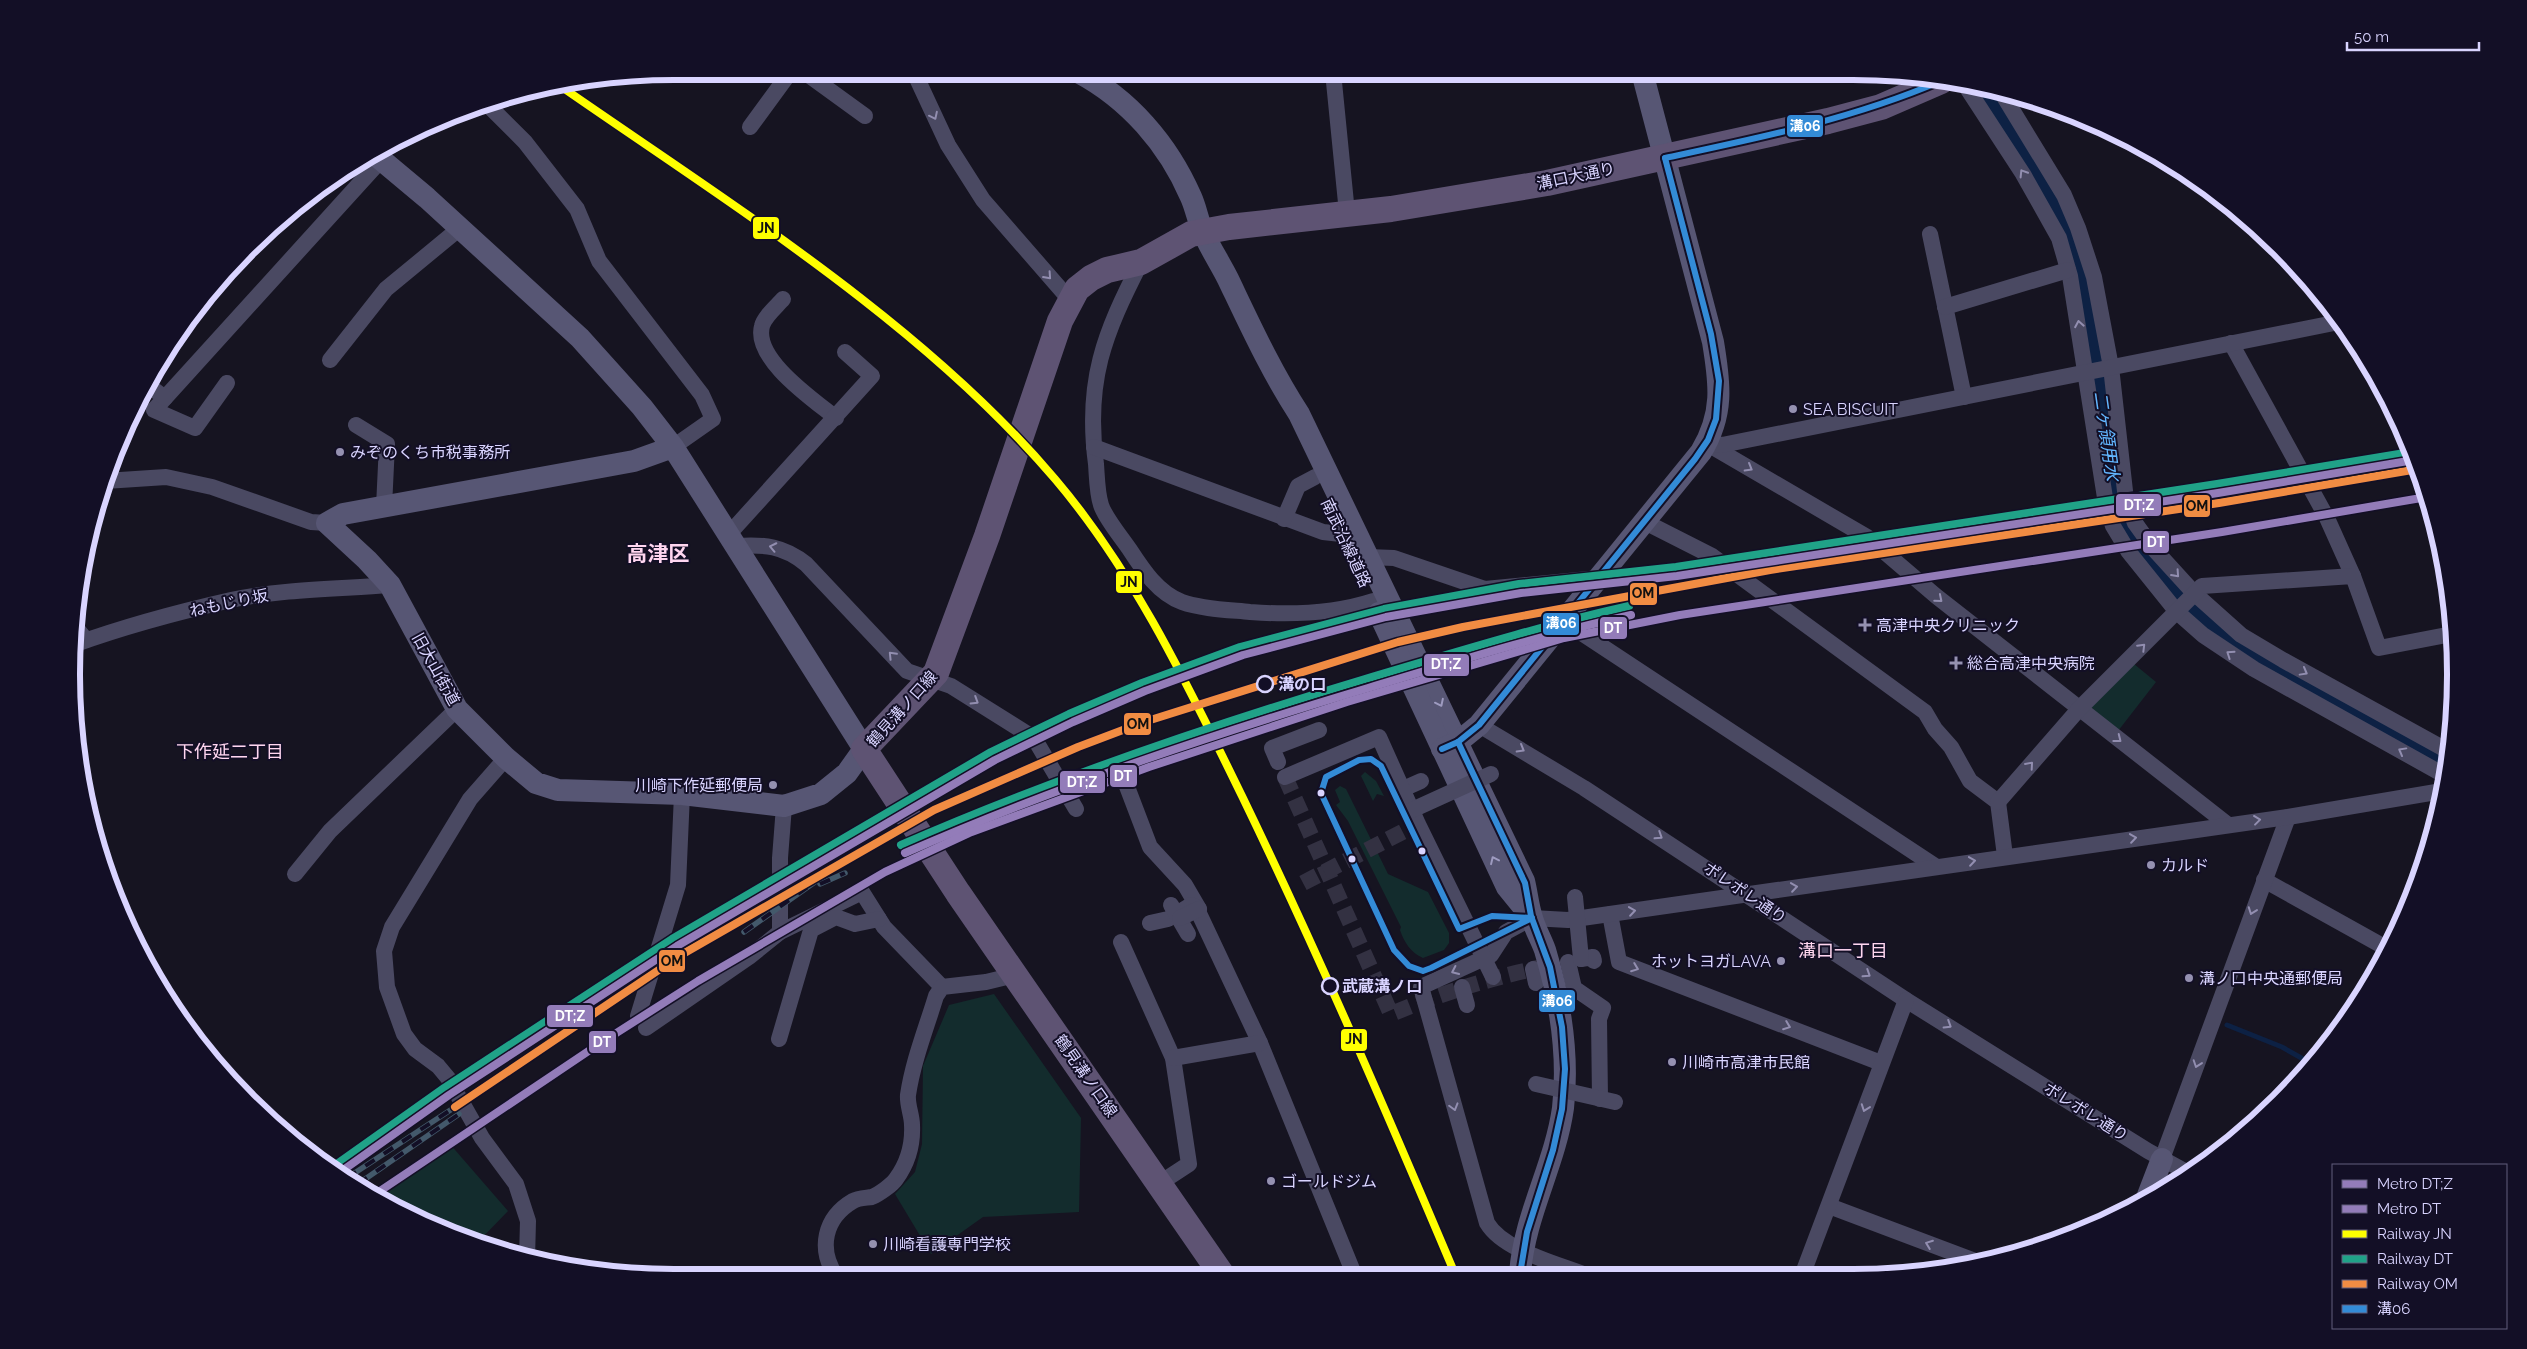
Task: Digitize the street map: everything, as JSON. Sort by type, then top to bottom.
[{"type":"main road","name":"溝口大通り","points":[[1203,232],[1348,212],[1391,209],[1538,185],[1777,134],[1880,107],[1931,85]]},
{"type":"main road","name":"鶴見溝ノ口線","points":[[1203,232],[1191,234],[1141,262],[1098,273],[1083,283],[1070,300],[1051,342],[987,536],[941,662],[932,680],[910,698],[864,749],[958,894],[1218,1269]]},
{"type":"street","points":[[750,126],[784,80]]},
{"type":"street","points":[[816,80],[865,116]]},
{"type":"street","points":[[918,80],[948,144],[983,200],[1070,300]]},
{"type":"street","name":"南武沿線道路","points":[[1093,80],[1123,104],[1160,144],[1191,198],[1203,232],[1276,378],[1299,414],[1368,558],[1450,745],[1506,887],[1532,918],[1544,948],[1557,999],[1565,1077],[1557,1140],[1536,1201],[1522,1250],[1520,1269]]},
{"type":"street","points":[[1334,80],[1348,212]]},
{"type":"street","points":[[1450,745],[1479,725],[1565,622],[1706,443],[1718,412],[1719,381],[1713,342],[1644,80]]},
{"type":"street","points":[[1969,91],[2043,206],[2059,238],[2099,370],[2126,500],[2135,523],[2153,548],[2203,634],[2248,666],[2439,771]]},
{"type":"street","points":[[2006,100],[2064,195],[2078,228],[2094,277],[2106,504],[2113,526],[2128,551],[2185,602],[2226,623],[2259,646],[2442,748]]},
{"type":"street","points":[[113,481],[166,478],[212,487],[311,522],[327,523],[343,514],[634,461],[673,447],[713,420],[702,395],[599,261],[576,209],[525,142],[491,109]]},
{"type":"street","points":[[379,159],[460,228],[580,338],[642,407],[673,447],[864,749]]},
{"type":"street","points":[[227,383],[195,428],[154,410],[367,166]]},
{"type":"street","points":[[330,360],[386,289],[460,228]]},
{"type":"street","points":[[1930,234],[1964,398]]},
{"type":"street","points":[[1141,262],[1118,308],[1099,359],[1093,390],[1094,447],[1101,506],[1149,579],[1182,602],[1230,610],[1284,615],[1323,612],[1373,601]]},
{"type":"street","points":[[1945,306],[2068,270]]},
{"type":"street","points":[[783,299],[762,325],[761,340],[771,360],[799,388],[836,418]]},
{"type":"street","points":[[1706,443],[1722,445],[2332,323]]},
{"type":"street","points":[[2231,344],[2327,518],[2353,576],[2379,648],[2446,635]]},
{"type":"street","points":[[733,540],[872,376],[845,352]]},
{"type":"street","name":"南武沿線道路","points":[[1276,378],[1287,419],[1341,534],[1373,601],[1450,745]]},
{"type":"street","points":[[153,389],[165,398]]},
{"type":"street","points":[[356,425],[388,444],[384,507]]},
{"type":"street","points":[[1706,443],[1867,537],[1936,596],[2227,824]]},
{"type":"street","points":[[1094,447],[1284,519],[1323,532],[1341,534]]},
{"type":"street","points":[[1284,519],[1298,486],[1315,477]]},
{"type":"street","points":[[1645,522],[1712,556],[1926,712],[1935,729],[1950,747],[1970,781],[1998,802],[2005,856]]},
{"type":"street","name":"旧大山街道","points":[[327,523],[368,560],[390,585],[457,709],[506,758],[536,783],[558,790],[682,794],[784,806],[820,794],[847,772],[864,749]]},
{"type":"street","points":[[733,540],[780,548],[794,554],[806,564],[907,671],[951,686],[1034,738],[1076,809]]},
{"type":"street","points":[[1368,558],[1394,558],[1485,589],[1599,578]]},
{"type":"street","points":[[1998,802],[2079,709],[2202,586],[2353,576]]},
{"type":"street","name":"ねもじり坂","points":[[81,642],[231,600],[268,594],[390,585]]},
{"type":"street","points":[[1565,622],[1935,866]]},
{"type":"street","points":[[2248,666],[2259,646]]},
{"type":"street","points":[[295,874],[330,831],[457,709]]},
{"type":"street","points":[[2362,729],[2372,709]]},
{"type":"street","name":"ポレポレ通り","points":[[1479,725],[1584,788],[1906,1000],[2182,1170]]},
{"type":"street","points":[[1278,762],[1272,748],[1319,730]]},
{"type":"street","points":[[1286,777],[1379,737],[1412,810],[1493,977]]},
{"type":"street","points":[[506,758],[470,799],[392,927],[384,951],[387,987],[404,1034],[414,1050],[438,1066],[448,1078],[482,1138],[516,1184],[528,1221],[527,1250]]},
{"type":"street","points":[[1412,810],[1492,774],[1490,769]]},
{"type":"street","points":[[1403,789],[1421,781]]},
{"type":"street","points":[[1126,784],[1150,847],[1185,885],[1199,908],[1175,912],[1188,934]]},
{"type":"street","points":[[1570,1269],[1522,1250],[1500,1238],[1492,1232],[1487,1223],[1421,987],[1491,955],[1506,932],[1532,918],[1568,920],[2227,824],[2288,817],[2436,792]]},
{"type":"street","points":[[682,794],[678,886],[642,1022],[749,958],[780,932],[862,892],[884,927],[942,987]]},
{"type":"street","points":[[780,932],[780,858],[784,806]]},
{"type":"street","points":[[2150,1189],[2288,817]]},
{"type":"street","points":[[2264,880],[2381,945]]},
{"type":"street","points":[[1572,904],[1581,959],[1594,958]]},
{"type":"street","points":[[1150,923],[1168,919],[1191,905],[1196,907],[1260,1043],[1352,1269]]},
{"type":"street","points":[[1610,914],[1619,962],[1881,1062]]},
{"type":"street","points":[[779,1039],[811,930],[836,917],[855,924],[879,919]]},
{"type":"street","points":[[1121,942],[1173,1058],[1189,1164],[1160,1183]]},
{"type":"street","points":[[1544,1087],[1583,1097],[1608,1100],[1599,1020],[1605,1010],[1576,995],[1568,962]]},
{"type":"street","points":[[831,1269],[826,1262],[829,1226],[839,1212],[854,1200],[874,1196],[895,1181],[908,1158],[912,1126],[907,1098],[912,1071],[936,996],[942,987],[986,982],[1015,975]]},
{"type":"street","points":[[1462,987],[1467,1005]]},
{"type":"street","points":[[1804,1269],[1881,1062],[1906,1000]]},
{"type":"street","points":[[1173,1058],[1260,1043]]},
{"type":"street","points":[[1828,1206],[1967,1258]]},
{"type":"green space","points":[[2134,664],[2156,682],[2118,731],[2090,707]]},
{"type":"green space","points":[[1365,772],[1376,781],[1384,796],[1377,794],[1373,801],[1361,776]]},
{"type":"green space","points":[[1340,786],[1346,789],[1388,874],[1428,892],[1449,933],[1449,943],[1444,950],[1423,958],[1415,953],[1406,943],[1400,930],[1401,927],[1348,821],[1336,805],[1340,802],[1335,790]]},
{"type":"green space","points":[[994,994],[1081,1118],[1079,1212],[983,1217],[931,1254],[895,1194],[915,1172],[922,1144],[923,1066],[949,1005]]},
{"type":"green space","points":[[449,1143],[508,1211],[483,1237],[447,1224],[382,1192]]},
{"type":"waterway","name":"二ヶ領用水","points":[[1987,95],[2043,180],[2067,229],[2084,278],[2117,507],[2141,547],[2179,595],[2211,625],[2245,651],[2441,759]]},
{"type":"waterway","points":[[2227,1025],[2282,1047],[2304,1060]]},
{"type":"tunnel","points":[[1285,777],[1391,1014],[1468,986],[1547,966]]},
{"type":"tunnel","points":[[1303,883],[1418,824]]},
{"type":"railway","points":[[744,932],[839,865]]},
{"type":"railway","points":[[820,884],[845,873]]},
{"type":"railway","points":[[753,914],[774,904]]},
{"type":"railway","points":[[353,1174],[455,1107]]},
{"type":"railway","points":[[363,1181],[459,1114]]},
{"type":"metro line","name":"DT;Z","points":[[344,1169],[449,1095],[677,946],[995,760],[1073,722],[1145,691],[1243,655],[1386,617],[1521,593],[1677,576],[2218,493],[2407,461]]},
{"type":"metro line","name":"DT","points":[[380,1191],[596,1046],[698,981],[885,872],[969,833],[1149,767],[1347,702],[1564,638],[1680,615],[2222,532],[2420,498]]},
{"type":"metro line","name":"DT;Z","points":[[905,853],[1076,784],[1192,743],[1466,659],[1565,631],[1631,615]]},
{"type":"rail line","name":"JN","points":[[566,90],[753,218],[883,316],[945,367],[1002,422],[1055,479],[1084,515],[1135,592],[1158,631],[1242,796],[1352,1034],[1453,1269]]},
{"type":"rail line","name":"DT","points":[[337,1164],[444,1088],[672,939],[991,752],[1069,714],[1142,683],[1240,647],[1384,609],[1519,584],[1676,567],[2217,484],[2404,453]]},
{"type":"rail line","name":"OM","points":[[455,1107],[681,955],[934,810],[1078,747],[1144,722],[1398,642],[1463,627],[1770,570],[2219,503],[2410,470]]},
{"type":"rail line","name":"DT","points":[[901,845],[1073,776],[1248,715],[1497,640],[1629,606]]},
{"type":"transit line","name":"溝06","points":[[1665,158],[1770,135],[1839,117],[1930,85]]},
{"type":"transit line","name":"溝06","points":[[1442,749],[1458,742],[1479,725],[1695,459],[1708,440],[1716,419],[1719,381],[1711,334],[1665,158]]},
{"type":"transit line","name":"溝06","points":[[1458,742],[1525,883],[1531,916],[1550,967],[1562,1027],[1565,1069],[1562,1109],[1553,1150],[1527,1232],[1521,1269]]},
{"type":"transit line","name":"溝06","points":[[1371,759],[1381,766],[1459,929],[1492,916],[1532,918],[1431,968],[1423,971],[1409,966],[1394,950],[1321,793],[1326,777],[1359,760],[1371,759]]},
{"type":"place","name":"SEA BISCUIT","points":[[1793,409]]},
{"type":"place","name":"みぞのくち市税事務所","points":[[340,452]]},
{"type":"place","name":"高津中央クリニック","points":[[1865,625]]},
{"type":"place","name":"総合高津中央病院","points":[[1956,663]]},
{"type":"place","name":"溝の口","points":[[1265,684]]},
{"type":"place","name":"川崎下作延郵便局","points":[[773,785]]},
{"type":"place","name":"カルド","points":[[2151,865]]},
{"type":"place","name":"ホットヨガLAVA","points":[[1781,961]]},
{"type":"place","name":"溝ノ口中央通郵便局","points":[[2189,978]]},
{"type":"place","name":"武蔵溝ノ口","points":[[1330,986]]},
{"type":"place","name":"川崎市高津市民館","points":[[1672,1062]]},
{"type":"place","name":"ゴールドジム","points":[[1271,1181]]},
{"type":"place","name":"川崎看護専門学校","points":[[873,1244]]},
{"type":"district","name":"高津区","points":[[658,553]]},
{"type":"district","name":"下作延二丁目","points":[[230,751]]},
{"type":"district","name":"溝口一丁目","points":[[1843,950]]}]
